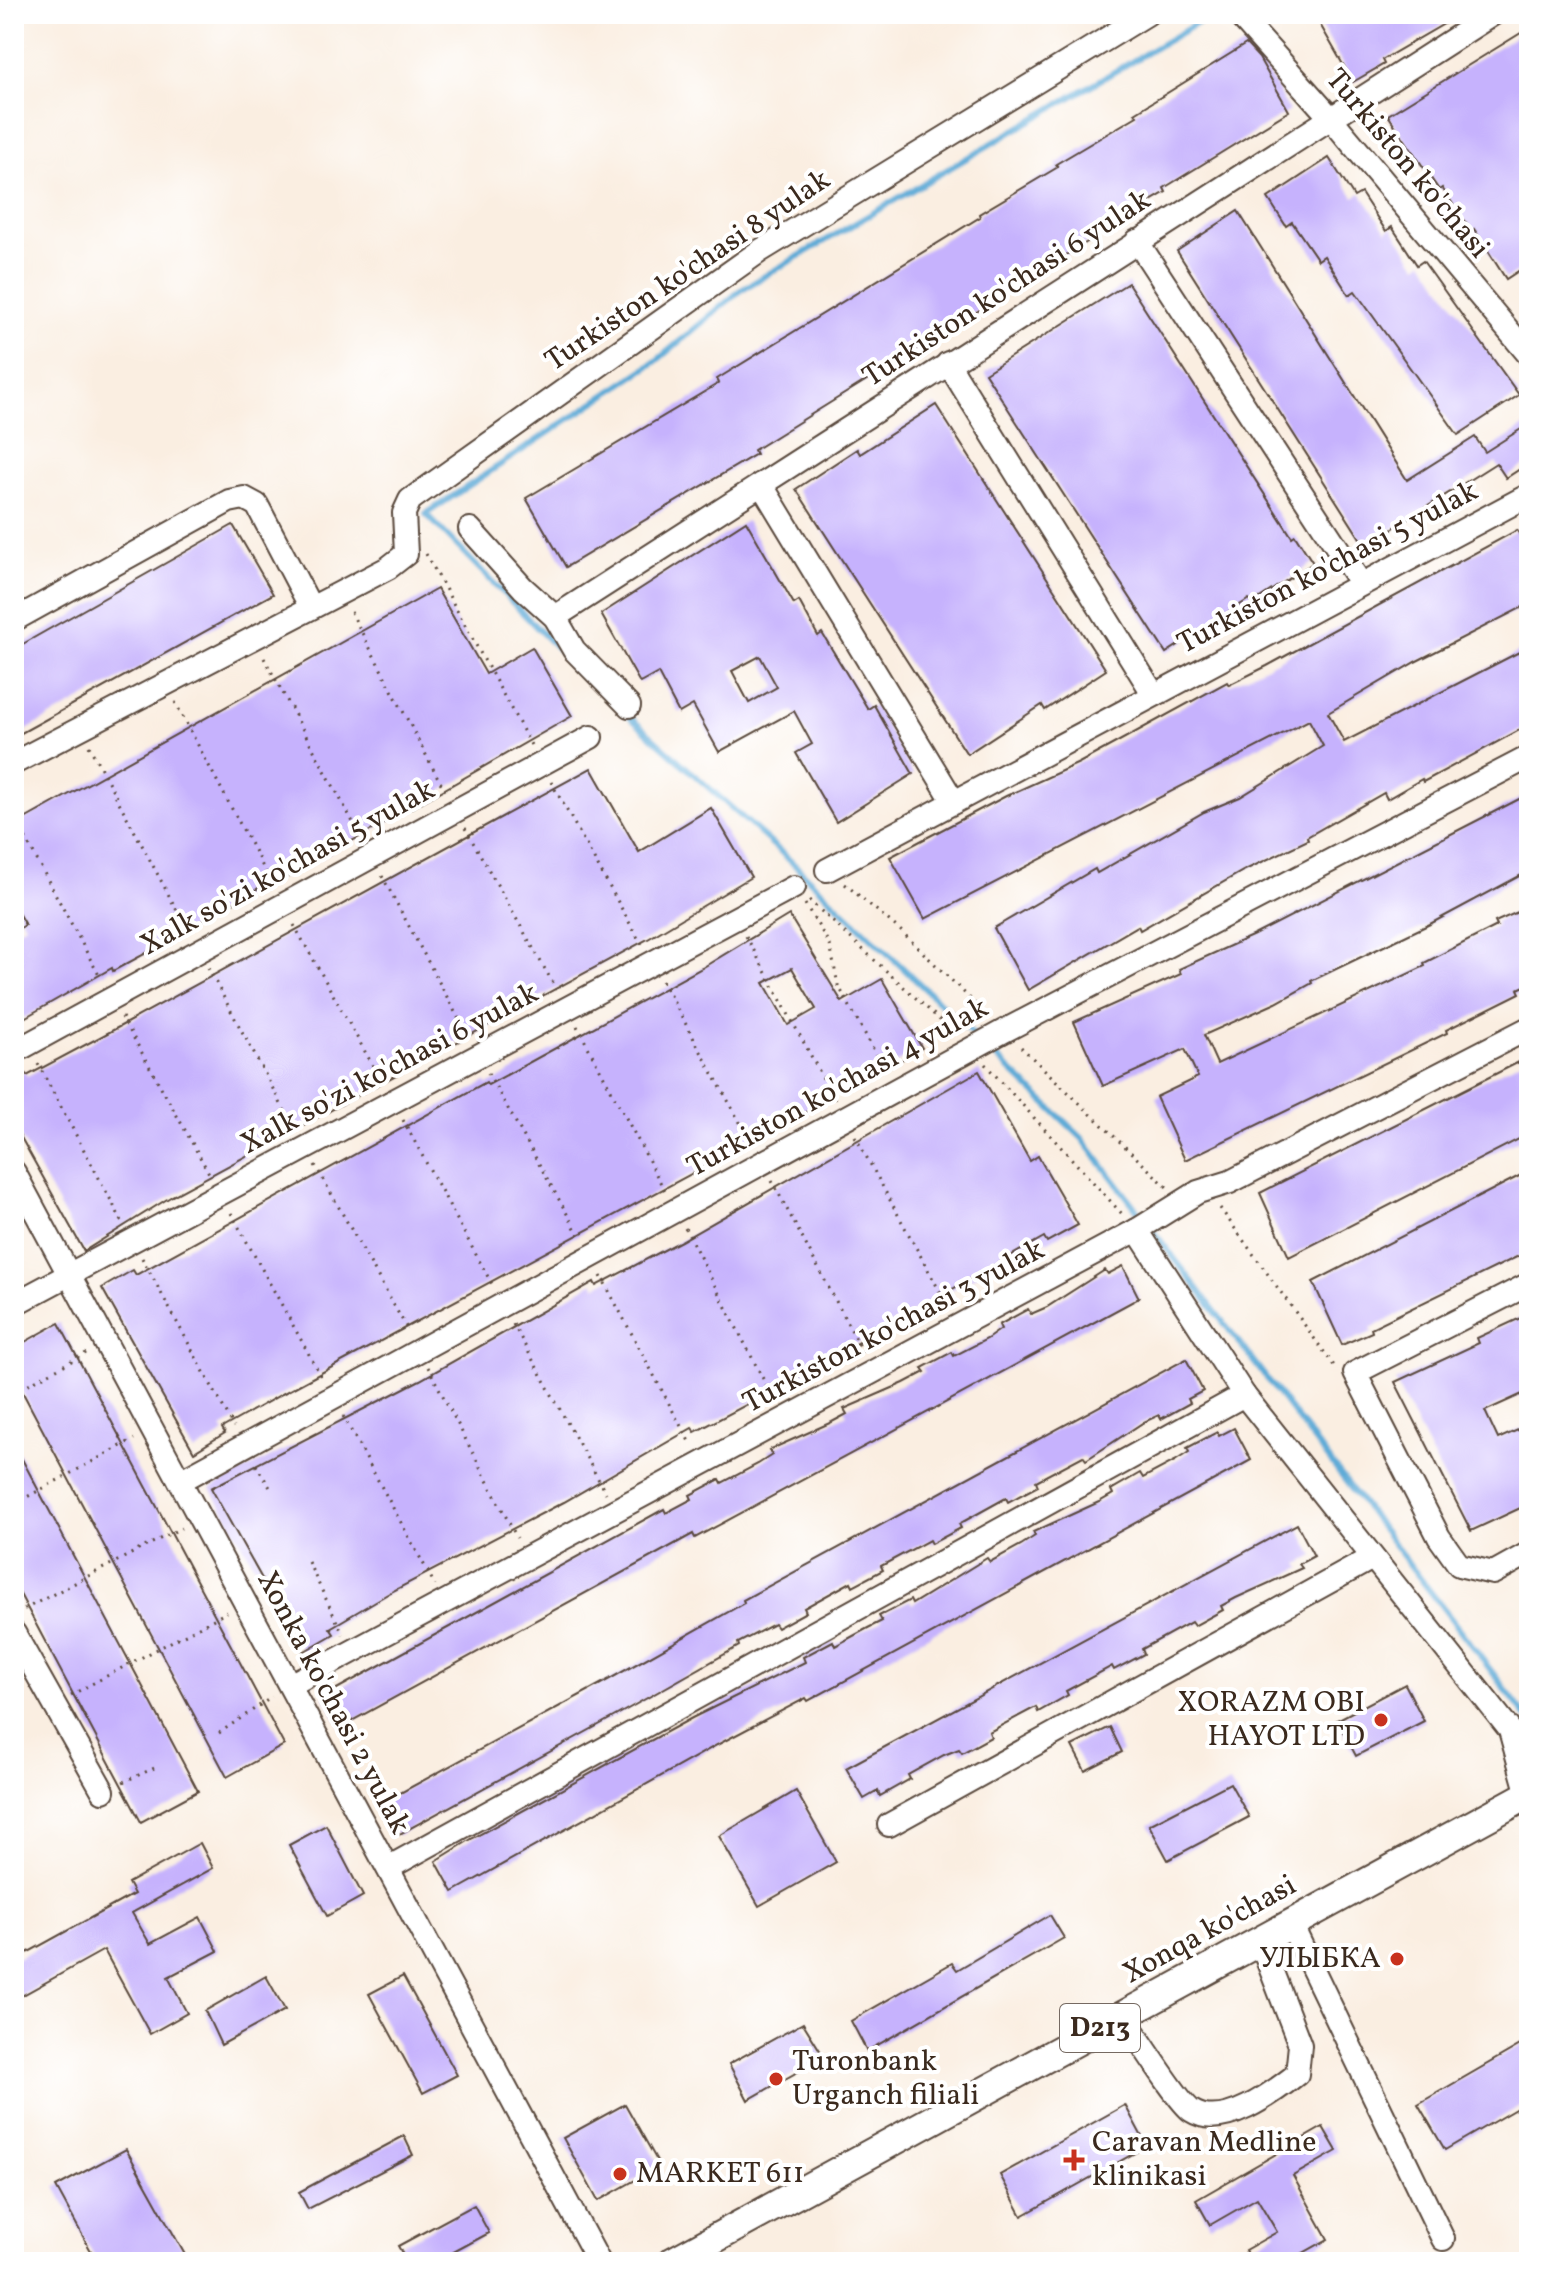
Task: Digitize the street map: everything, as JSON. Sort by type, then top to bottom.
[{"type":"main road","name":"Xonqa ko'chasi","points":[[672,2262],[1528,1795]]},
{"type":"street","name":"Turkiston ko'chasi 8 yulak","points":[[404,513],[410,500],[760,251],[1147,14]]},
{"type":"street","name":"Turkiston ko'chasi","points":[[1238,14],[1329,116],[1529,355]]},
{"type":"street","name":"Turkiston ko'chasi 6 yulak","points":[[555,617],[1329,116],[1493,14]]},
{"type":"street","points":[[1137,241],[1361,584]]},
{"type":"street","points":[[948,363],[1154,695]]},
{"type":"street","points":[[761,484],[954,802]]},
{"type":"street","name":"Turkiston ko'chasi 5 yulak","points":[[827,870],[1529,495]]},
{"type":"street","points":[[14,620],[229,501],[244,498],[257,505],[310,606]]},
{"type":"street","points":[[14,763],[388,568],[406,554],[404,513]]},
{"type":"street","points":[[470,529],[523,588],[555,617],[574,650],[629,706]]},
{"type":"street","name":"Xalk so'zi ko'chasi 5 yulak","points":[[21,1049],[591,737]]},
{"type":"street","name":"Turkiston ko'chasi 4 yulak","points":[[180,1481],[1004,1031],[1529,757]]},
{"type":"street","name":"Xalk so'zi ko'chasi 6 yulak","points":[[14,1304],[794,887]]},
{"type":"street","name":"Turkiston ko'chasi 3 yulak","points":[[290,1685],[1137,1230],[1198,1192],[1230,1182],[1529,1028]]},
{"type":"street","name":"Xonka ko'chasi 2 yulak","points":[[14,1172],[599,2262]]},
{"type":"street","points":[[1137,1230],[1244,1395],[1510,1730],[1528,1795]]},
{"type":"street","points":[[1529,1284],[1355,1373],[1439,1537],[1459,1565],[1493,1573],[1529,1553]]},
{"type":"street","points":[[388,1868],[1244,1395]]},
{"type":"street","points":[[889,1825],[1372,1558]]},
{"type":"street","points":[[14,1633],[103,1791]]},
{"type":"street","points":[[1291,1924],[1443,2239]]},
{"type":"street","points":[[1123,2016],[1191,2110],[1211,2117],[1262,2102],[1297,2074],[1300,2045],[1260,1941]]},
{"type":"path","points":[[404,513],[763,1163],[873,1372]]},
{"type":"path","points":[[827,870],[900,930],[1175,1194],[1198,1192],[1214,1201],[1335,1367],[1355,1373]]},
{"type":"path","points":[[794,887],[830,945],[838,985],[896,1090]]},
{"type":"path","points":[[21,1049],[271,1489]]},
{"type":"path","points":[[14,1392],[106,1343]]},
{"type":"path","points":[[14,1504],[152,1429]]},
{"type":"path","points":[[14,1615],[200,1518]]},
{"type":"path","points":[[308,1562],[352,1652]]},
{"type":"path","points":[[54,1704],[246,1603]]},
{"type":"path","points":[[219,1733],[290,1685]]},
{"type":"path","points":[[103,1791],[159,1766]]},
{"type":"building","points":[[1314,14],[1461,14],[1382,60],[1384,64],[1353,82]]},
{"type":"building","points":[[1529,28],[1529,264],[1506,279],[1474,229],[1471,231],[1442,188],[1439,190],[1388,115]]},
{"type":"building","points":[[1246,44],[1259,58],[1289,111],[1164,188],[1166,192],[1087,238],[1089,241],[1007,293],[754,450],[756,454],[566,567],[526,498],[719,383],[717,379],[980,217],[979,214],[1058,167],[1056,164],[1137,116],[1135,113]]},
{"type":"building","points":[[1329,158],[1354,197],[1361,193],[1386,231],[1392,227],[1417,265],[1423,261],[1519,395],[1458,435],[1355,291],[1349,295],[1324,256],[1318,260],[1292,222],[1286,226],[1268,198]]},
{"type":"building","points":[[1238,211],[1407,480],[1475,437],[1485,452],[1529,424],[1529,463],[1506,478],[1496,463],[1365,546],[1177,251]]},
{"type":"building","points":[[1128,283],[1292,537],[1295,535],[1313,563],[1252,603],[1249,599],[1166,653],[985,373]]},
{"type":"building","points":[[936,405],[1106,670],[1045,710],[1042,705],[967,754],[796,489],[857,449],[860,454]]},
{"type":"building","points":[[746,521],[794,604],[799,601],[818,636],[822,633],[868,709],[874,705],[913,774],[836,822],[796,753],[812,744],[794,711],[719,752],[693,705],[679,713],[658,673],[640,683],[601,614]],"holes":[[[760,656],[777,687],[749,703],[732,671]]]},
{"type":"building","points":[[233,525],[273,594],[14,737],[14,649]]},
{"type":"building","points":[[1517,530],[1529,552],[1529,604],[1415,662],[1328,713],[1344,742],[1529,647],[1529,725],[1387,799],[1384,793],[1307,837],[1308,840],[1243,871],[1140,930],[1138,926],[1028,990],[994,928],[1095,869],[1097,873],[1204,812],[1240,797],[1323,746],[1309,720],[925,919],[890,857],[1006,796],[1079,763],[1227,682],[1229,685],[1267,666]]},
{"type":"building","points":[[437,589],[486,674],[532,647],[572,716],[283,879],[281,875],[154,949],[113,971],[112,968],[24,1018],[14,1001],[14,932],[25,925],[14,906],[14,825]]},
{"type":"building","points":[[591,768],[639,852],[711,808],[751,877],[648,939],[172,1196],[84,1251],[14,1125],[14,1077],[24,1071],[27,1076],[117,1028]]},
{"type":"building","points":[[1529,794],[1529,871],[1430,924],[1311,981],[1276,1003],[1204,1035],[1217,1064],[1425,966],[1424,963],[1497,926],[1495,922],[1529,907],[1529,984],[1518,989],[1520,993],[1446,1030],[1447,1033],[1185,1160],[1156,1097],[1198,1077],[1185,1049],[1103,1086],[1074,1022],[1181,974],[1179,969],[1254,935]]},
{"type":"building","points":[[789,915],[842,1002],[882,979],[922,1048],[891,1066],[888,1060],[827,1094],[829,1098],[799,1116],[282,1394],[222,1428],[225,1433],[194,1452],[102,1288],[133,1270],[136,1275],[486,1082],[488,1085],[702,968]],"holes":[[[792,968],[816,1009],[788,1025],[764,983]]]},
{"type":"building","points":[[1529,1057],[1529,1134],[1289,1257],[1260,1193]]},
{"type":"building","points":[[979,1071],[1030,1161],[1038,1156],[1078,1225],[1047,1242],[1044,1237],[780,1387],[695,1432],[692,1428],[564,1502],[391,1592],[330,1628],[334,1634],[303,1652],[211,1488],[420,1380],[594,1282],[596,1286],[681,1241]]},
{"type":"building","points":[[1529,1171],[1529,1251],[1342,1345],[1313,1282]]},
{"type":"building","points":[[1123,1266],[1139,1298],[695,1538],[693,1534],[341,1727],[324,1696],[664,1509],[666,1513],[692,1499],[690,1495],[758,1464],[772,1455],[769,1450],[847,1414],[844,1409],[925,1372],[922,1368],[952,1352],[954,1356],[987,1339],[1001,1329],[999,1325],[1028,1309],[1031,1314],[1047,1307],[1105,1270],[1108,1274]]},
{"type":"building","points":[[1529,1314],[1529,1391],[1485,1411],[1498,1439],[1529,1425],[1529,1504],[1471,1531],[1395,1382],[1479,1343],[1477,1338]]},
{"type":"building","points":[[59,1323],[284,1745],[227,1777],[14,1376],[14,1348]]},
{"type":"building","points":[[1186,1359],[1203,1391],[1188,1399],[1190,1403],[1161,1419],[1159,1415],[1144,1422],[1086,1460],[1083,1456],[1036,1481],[1038,1486],[1008,1502],[1006,1498],[959,1524],[961,1528],[931,1544],[929,1540],[881,1566],[883,1570],[853,1586],[851,1582],[804,1608],[806,1612],[777,1628],[774,1624],[738,1643],[739,1646],[617,1715],[398,1835],[380,1804],[608,1680],[744,1603],[743,1600]]},
{"type":"building","points":[[1234,1428],[1251,1460],[808,1701],[806,1698],[717,1745],[453,1892],[436,1861],[473,1838],[692,1718],[805,1662],[803,1657],[833,1641],[835,1646],[882,1621],[879,1616],[910,1600],[912,1604],[987,1558],[990,1562],[1035,1536],[1033,1532],[1113,1494],[1111,1490],[1140,1473],[1143,1478],[1189,1452],[1187,1448],[1217,1432],[1219,1436]]},
{"type":"building","points":[[14,1444],[198,1791],[141,1822],[14,1583]]},
{"type":"building","points":[[1297,1524],[1314,1556],[1299,1564],[1302,1568],[1221,1606],[1223,1610],[1194,1626],[1191,1622],[1142,1649],[1144,1654],[1114,1670],[1112,1666],[1066,1691],[1068,1695],[1038,1712],[1036,1707],[989,1732],[991,1737],[962,1753],[959,1749],[944,1755],[908,1775],[910,1779],[880,1796],[878,1791],[864,1799],[846,1768]]},
{"type":"building","name":"XORAZM OBI HAYOT LTD","points":[[1405,1684],[1424,1721],[1356,1756],[1337,1720]]},
{"type":"building","points":[[1110,1727],[1122,1752],[1085,1771],[1072,1746]]},
{"type":"building","points":[[1230,1783],[1249,1817],[1168,1860],[1149,1825]]},
{"type":"building","points":[[796,1791],[836,1862],[759,1906],[719,1836]]},
{"type":"building","points":[[326,1825],[363,1896],[327,1916],[289,1845]]},
{"type":"building","points":[[200,1843],[213,1868],[132,1913],[150,1944],[200,1917],[218,1951],[168,1977],[187,2013],[150,2034],[104,1950],[14,2000],[14,1960],[134,1894],[128,1883]]},
{"type":"building","points":[[1050,1915],[1064,1938],[867,2051],[851,2021],[952,1963],[957,1970]]},
{"type":"building","points":[[266,1976],[285,2010],[221,2045],[205,2011]]},
{"type":"building","points":[[403,1976],[457,2075],[423,2093],[369,1994]]},
{"type":"building","points":[[803,2023],[824,2057],[748,2100],[729,2064]]},
{"type":"building","points":[[1529,2040],[1529,2101],[1445,2150],[1418,2104]]},
{"type":"building","points":[[625,2104],[660,2166],[598,2201],[563,2138]]},
{"type":"building","name":"Caravan Medline klinikasi","points":[[1125,2105],[1147,2146],[1022,2216],[1000,2175]]},
{"type":"building","points":[[1323,2127],[1337,2151],[1293,2176],[1328,2239],[1287,2262],[1252,2262],[1245,2250],[1277,2232],[1257,2198],[1210,2225],[1196,2200]]},
{"type":"building","points":[[404,2136],[413,2155],[308,2209],[299,2192]]},
{"type":"building","points":[[126,2149],[189,2262],[97,2262],[56,2187]]},
{"type":"building","points":[[474,2205],[489,2233],[435,2262],[407,2262],[398,2246]]},
{"type":"waterway","points":[[591,683],[426,514],[655,362],[741,290],[1213,14]]},
{"type":"waterway","points":[[623,711],[782,853],[1082,1138],[1144,1219]]},
{"type":"waterway","points":[[1151,1228],[1529,1720]]},
{"type":"place","name":"XORAZM OBI HAYOT LTD","points":[[1381,1720]]},
{"type":"place","name":"УЛЫБКА","points":[[1397,1959]]},
{"type":"place","name":"Turonbank Urganch filiali","points":[[776,2079]]},
{"type":"place","name":"Caravan Medline klinikasi","points":[[1074,2160]]},
{"type":"place","name":"MARKET 611","points":[[620,2174]]}]
